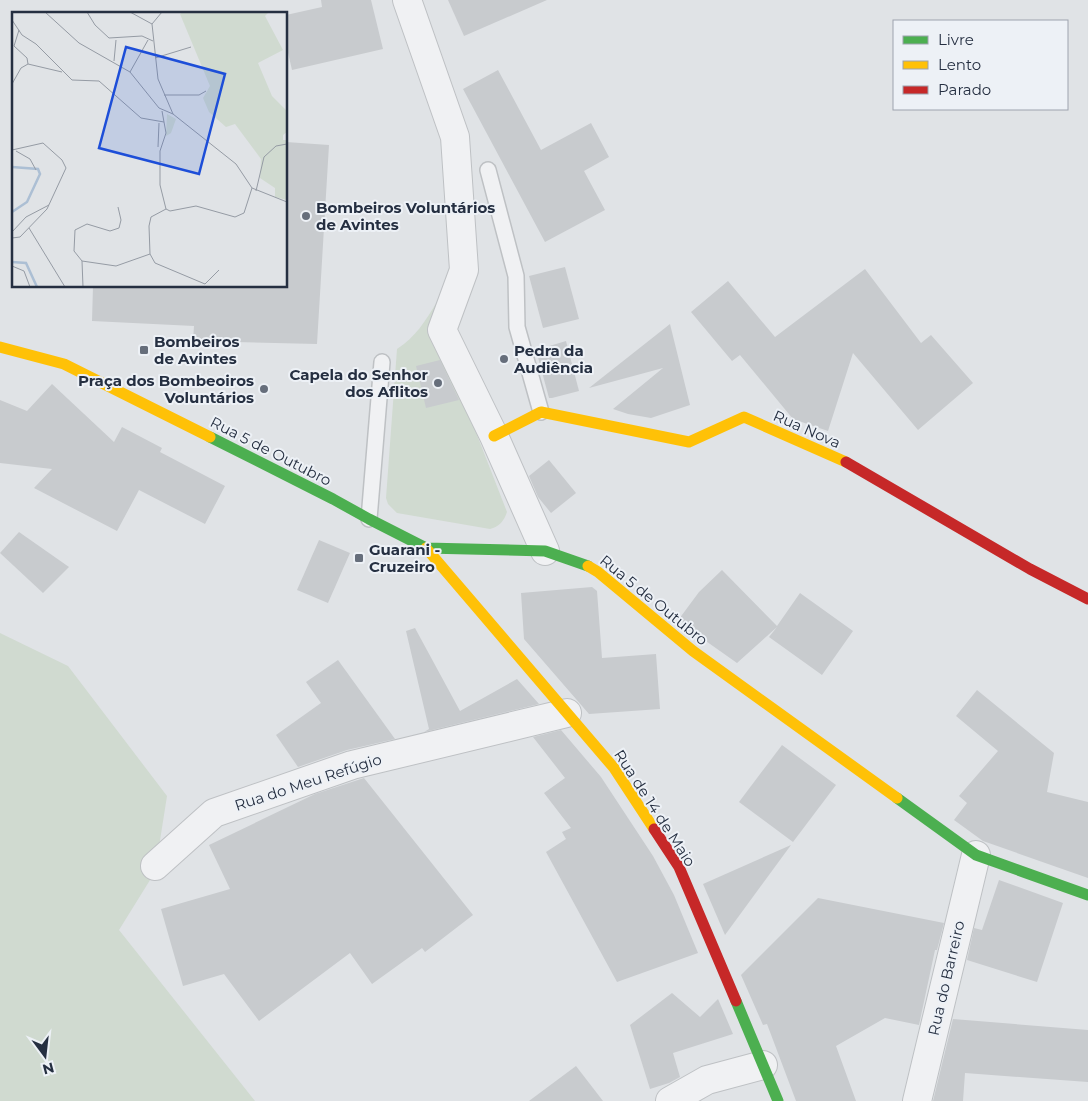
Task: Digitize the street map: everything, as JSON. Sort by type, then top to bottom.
[{"type":"street","points":[[407,0],[455,137],[464,270],[442,330],[494,436],[544,551]]},
{"type":"street","name":"Rua 5 de Outubro","points":[[0,347],[64,364],[426,548],[544,551],[584,564],[598,572],[693,651],[976,855],[1088,895]]},
{"type":"street","points":[[494,436],[542,412]]},
{"type":"street","name":"Rua Nova","points":[[542,412],[689,442],[744,417],[848,463],[1030,568],[1088,599]]},
{"type":"street","name":"Rua de 14 de Maio","points":[[426,548],[614,768],[679,867],[778,1101]]},
{"type":"street","name":"Rua do Meu Refúgio","points":[[155,866],[214,813],[352,765],[567,714]]},
{"type":"street","name":"Rua do Barreiro","points":[[917,1101],[976,855]]},
{"type":"street","points":[[670,1101],[707,1080],[762,1065]]},
{"type":"lane","points":[[488,170],[516,276],[517,327],[542,412]]},
{"type":"lane","points":[[369,519],[382,362]]},
{"type":"shaded area","points":[[437,302],[439,341],[450,358],[460,400],[463,399],[507,512],[501,523],[490,529],[397,513],[388,504],[386,498],[397,349],[415,334]]},
{"type":"shaded area","points":[[0,633],[68,666],[167,796],[155,872],[119,930],[255,1101],[0,1101]]},
{"type":"building","points":[[321,0],[371,0],[383,49],[292,70],[288,53],[288,15],[322,7]]},
{"type":"building","points":[[448,0],[547,0],[464,36]]},
{"type":"building","points":[[498,70],[541,150],[591,123],[609,157],[584,171],[605,210],[545,242],[463,89]]},
{"type":"building","name":"Bombeiros Voluntários de Avintes","points":[[288,142],[329,145],[317,344],[193,341],[194,326],[92,321],[93,288],[288,288]]},
{"type":"building","points":[[565,267],[579,319],[543,328],[529,276]]},
{"type":"building","points":[[865,269],[921,343],[931,335],[973,383],[918,430],[853,353],[828,431],[793,419],[740,355],[732,361],[691,312],[728,281],[775,337]]},
{"type":"building","points":[[670,324],[690,405],[651,418],[613,409],[663,368],[589,388]]},
{"type":"building","points":[[566,341],[579,391],[549,398],[536,350]]},
{"type":"building","name":"Capela do Senhor dos Aflitos","points":[[440,360],[459,400],[426,408],[416,366]]},
{"type":"building","points":[[52,384],[114,442],[122,427],[162,448],[160,452],[225,486],[205,524],[139,490],[117,531],[34,488],[52,469],[0,463],[0,400],[27,411]]},
{"type":"building","points":[[549,460],[576,493],[551,513],[538,497],[529,476]]},
{"type":"building","points":[[19,532],[69,567],[43,593],[0,553]]},
{"type":"building","points":[[319,540],[350,553],[328,603],[297,590]]},
{"type":"building","points":[[722,570],[777,626],[800,593],[853,631],[822,675],[769,637],[777,627],[737,663],[679,619],[699,592]]},
{"type":"building","points":[[592,587],[597,591],[602,658],[656,654],[660,709],[589,714],[524,639],[521,593]]},
{"type":"building","points":[[415,628],[460,711],[517,679],[539,704],[424,732],[429,729],[406,631]]},
{"type":"building","points":[[338,660],[395,739],[347,750],[298,767],[276,735],[321,703],[306,682]]},
{"type":"building","points":[[977,690],[1054,753],[1047,792],[1088,802],[1088,878],[983,841],[954,820],[967,803],[959,796],[998,751],[956,716]]},
{"type":"building","points":[[561,730],[601,777],[653,856],[674,895],[698,953],[617,982],[546,852],[566,839],[562,832],[571,828],[544,793],[565,778],[533,737]]},
{"type":"building","points":[[782,745],[836,785],[793,842],[739,802]]},
{"type":"building","points":[[364,778],[473,915],[425,952],[422,948],[372,984],[350,953],[259,1021],[224,974],[183,986],[161,909],[230,889],[209,845],[315,794]]},
{"type":"building","points":[[791,845],[725,935],[703,884]]},
{"type":"building","points":[[999,880],[1063,903],[1037,982],[967,960],[974,928],[982,930]]},
{"type":"building","points":[[818,898],[944,923],[937,950],[935,950],[919,1025],[885,1018],[836,1046],[856,1101],[796,1101],[767,1024],[763,1025],[741,975]]},
{"type":"building","points":[[672,993],[700,1017],[718,999],[733,1034],[673,1053],[680,1077],[650,1089],[630,1025]]},
{"type":"building","points":[[953,1019],[1088,1030],[1088,1082],[965,1073],[963,1101],[933,1101]]},
{"type":"building","points":[[576,1066],[603,1101],[529,1101]]},
{"type":"traffic: fast","points":[[210,437],[426,548],[545,551],[588,566]]},
{"type":"traffic: fast","points":[[897,798],[976,855],[1088,895]]},
{"type":"traffic: fast","points":[[736,1001],[778,1101]]},
{"type":"traffic: slow","points":[[0,347],[64,364],[210,437]]},
{"type":"traffic: slow","points":[[494,436],[541,412],[689,442],[744,417],[846,462]]},
{"type":"traffic: slow","points":[[426,548],[614,768],[654,829]]},
{"type":"traffic: slow","points":[[588,566],[598,572],[693,651],[897,798]]},
{"type":"traffic: jam","points":[[846,462],[1030,569],[1088,599]]},
{"type":"traffic: jam","points":[[654,829],[679,867],[736,1001]]},
{"type":"place","name":"Bombeiros Voluntários de Avintes","points":[[306,216]]},
{"type":"place","name":"Bombeiros de Avintes","points":[[144,350]]},
{"type":"place","name":"Pedra da Audiência","points":[[504,359]]},
{"type":"place","name":"Capela do Senhor dos Aflitos","points":[[438,383]]},
{"type":"place","name":"Praça dos Bombeoiros Voluntários","points":[[264,389]]},
{"type":"place","name":"Guarani - Cruzeiro","points":[[359,558]]}]
